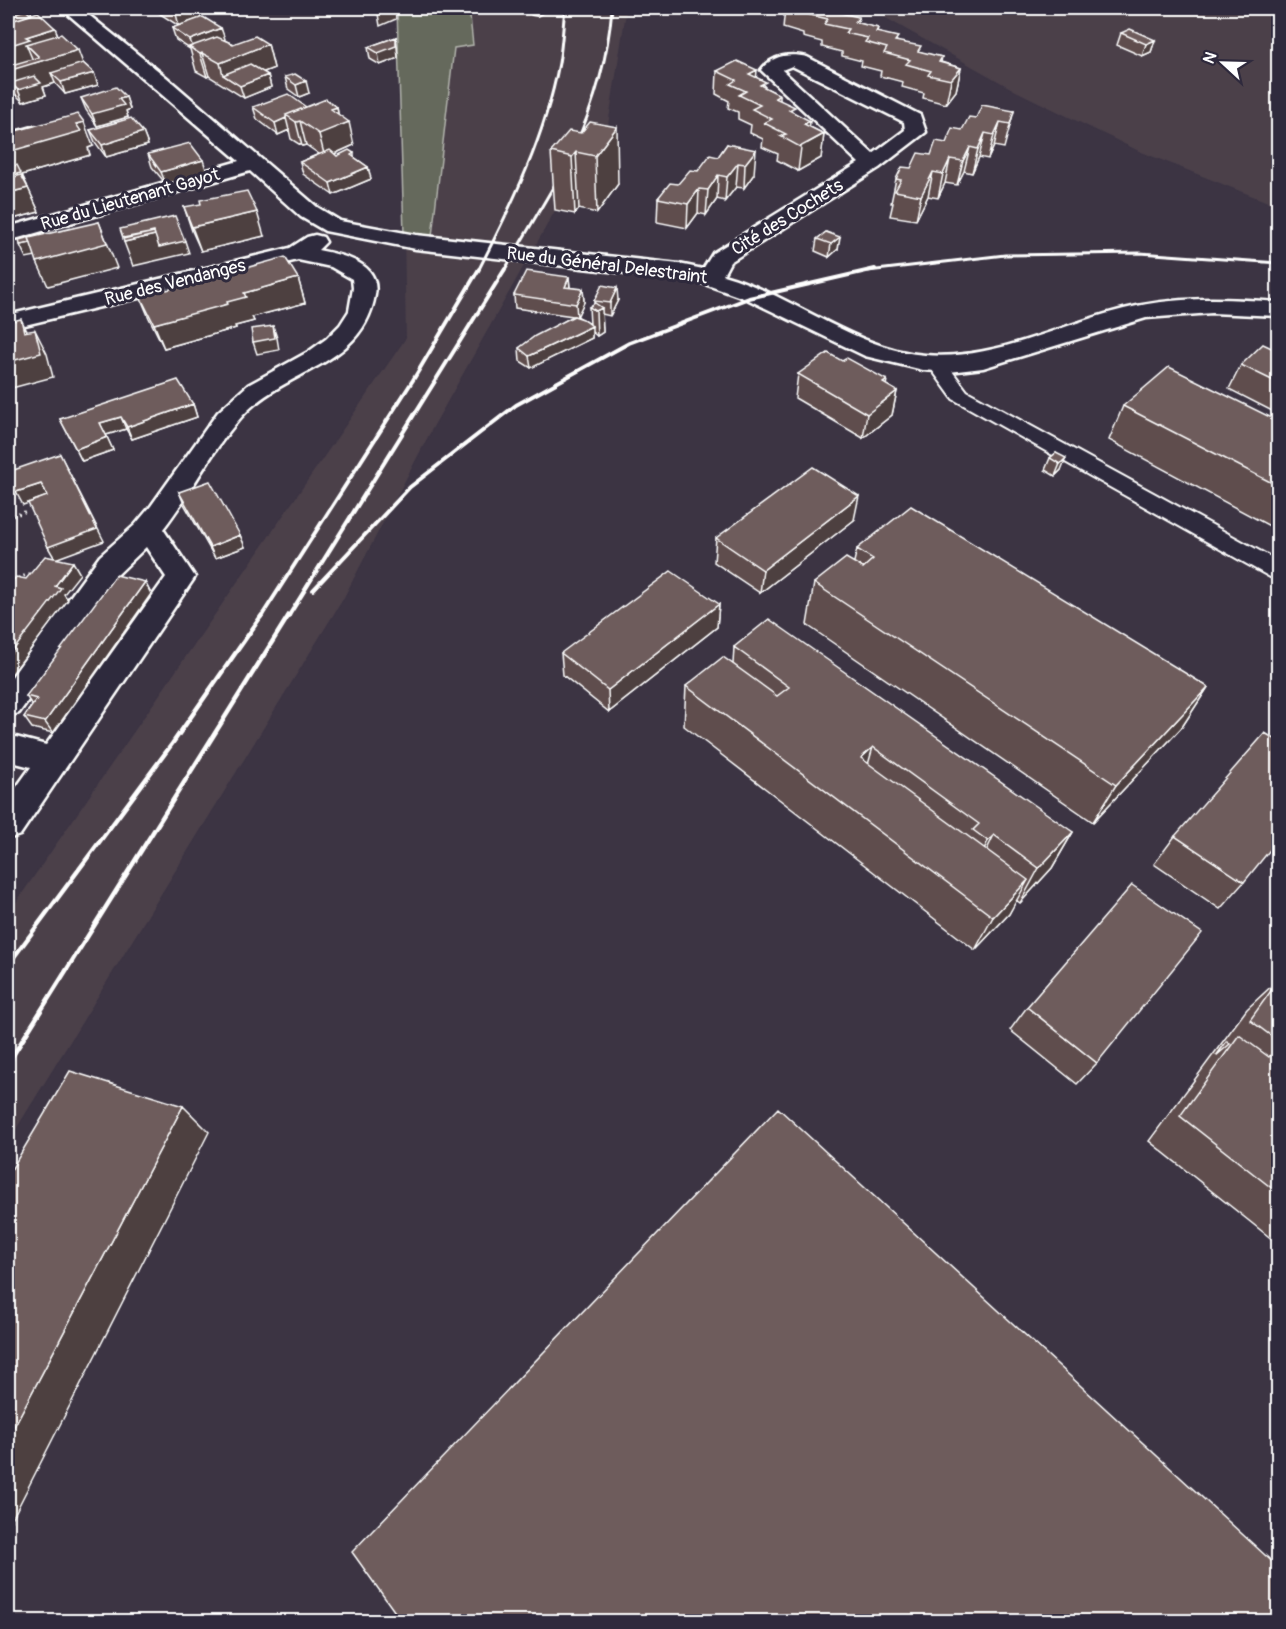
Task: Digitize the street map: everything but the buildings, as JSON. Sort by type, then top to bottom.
[{"type":"street","name":"Rue du Lieutenant Gayot","points":[[70,8],[159,81],[309,212],[333,226],[416,242]]},
{"type":"street","name":"Cité des Cochets","points":[[710,277],[721,258],[872,164],[916,132],[913,118],[800,61],[778,63],[771,70],[872,164]]},
{"type":"street","name":"Rue du Lieutenant Gayot","points":[[8,234],[252,164]]},
{"type":"street","name":"Rue des Vendanges","points":[[8,322],[298,253],[333,226]]},
{"type":"street","name":"Rue du Général Delestraint","points":[[416,242],[680,271],[710,277],[756,295],[870,350],[948,364],[981,360],[1145,311],[1246,306],[1278,309]]},
{"type":"street","points":[[8,705],[114,559],[148,528],[241,402],[280,375],[315,358],[337,343],[352,326],[360,309],[365,287],[360,273],[348,265],[298,253]]},
{"type":"street","points":[[8,825],[181,577],[148,528]]},
{"type":"street","points":[[8,748],[53,760]]},
{"type":"lane","points":[[936,363],[960,395],[1278,571]]},
{"type":"path","points":[[8,518],[27,511]]},
{"type":"shaded area","points":[[469,8],[649,8],[626,12],[606,138],[574,177],[433,427],[343,599],[8,1142],[8,914],[406,338],[404,234],[432,236],[454,48],[473,45]]},
{"type":"shaded area","points":[[868,8],[1278,8],[1278,206],[1139,151],[1016,91]]},
{"type":"green space","points":[[397,8],[469,8],[473,45],[454,48],[432,236],[404,234]]},
{"type":"railway","points":[[479,269],[515,196],[545,117],[559,63],[565,8]]},
{"type":"railway","points":[[574,148],[599,80],[612,8]]},
{"type":"railway","points":[[504,271],[562,172]]},
{"type":"railway","points":[[868,271],[1005,255],[1140,253],[1278,263]]},
{"type":"railway","points":[[261,617],[413,380],[479,269]]},
{"type":"railway","points":[[288,617],[505,269]]},
{"type":"railway","points":[[313,590],[410,487],[516,405],[629,343],[749,298],[875,269]]},
{"type":"railway","points":[[8,965],[172,744],[262,615]]},
{"type":"railway","points":[[10,1060],[289,615]]},
{"type":"railway","points":[[8,1063],[11,1059]]}]
